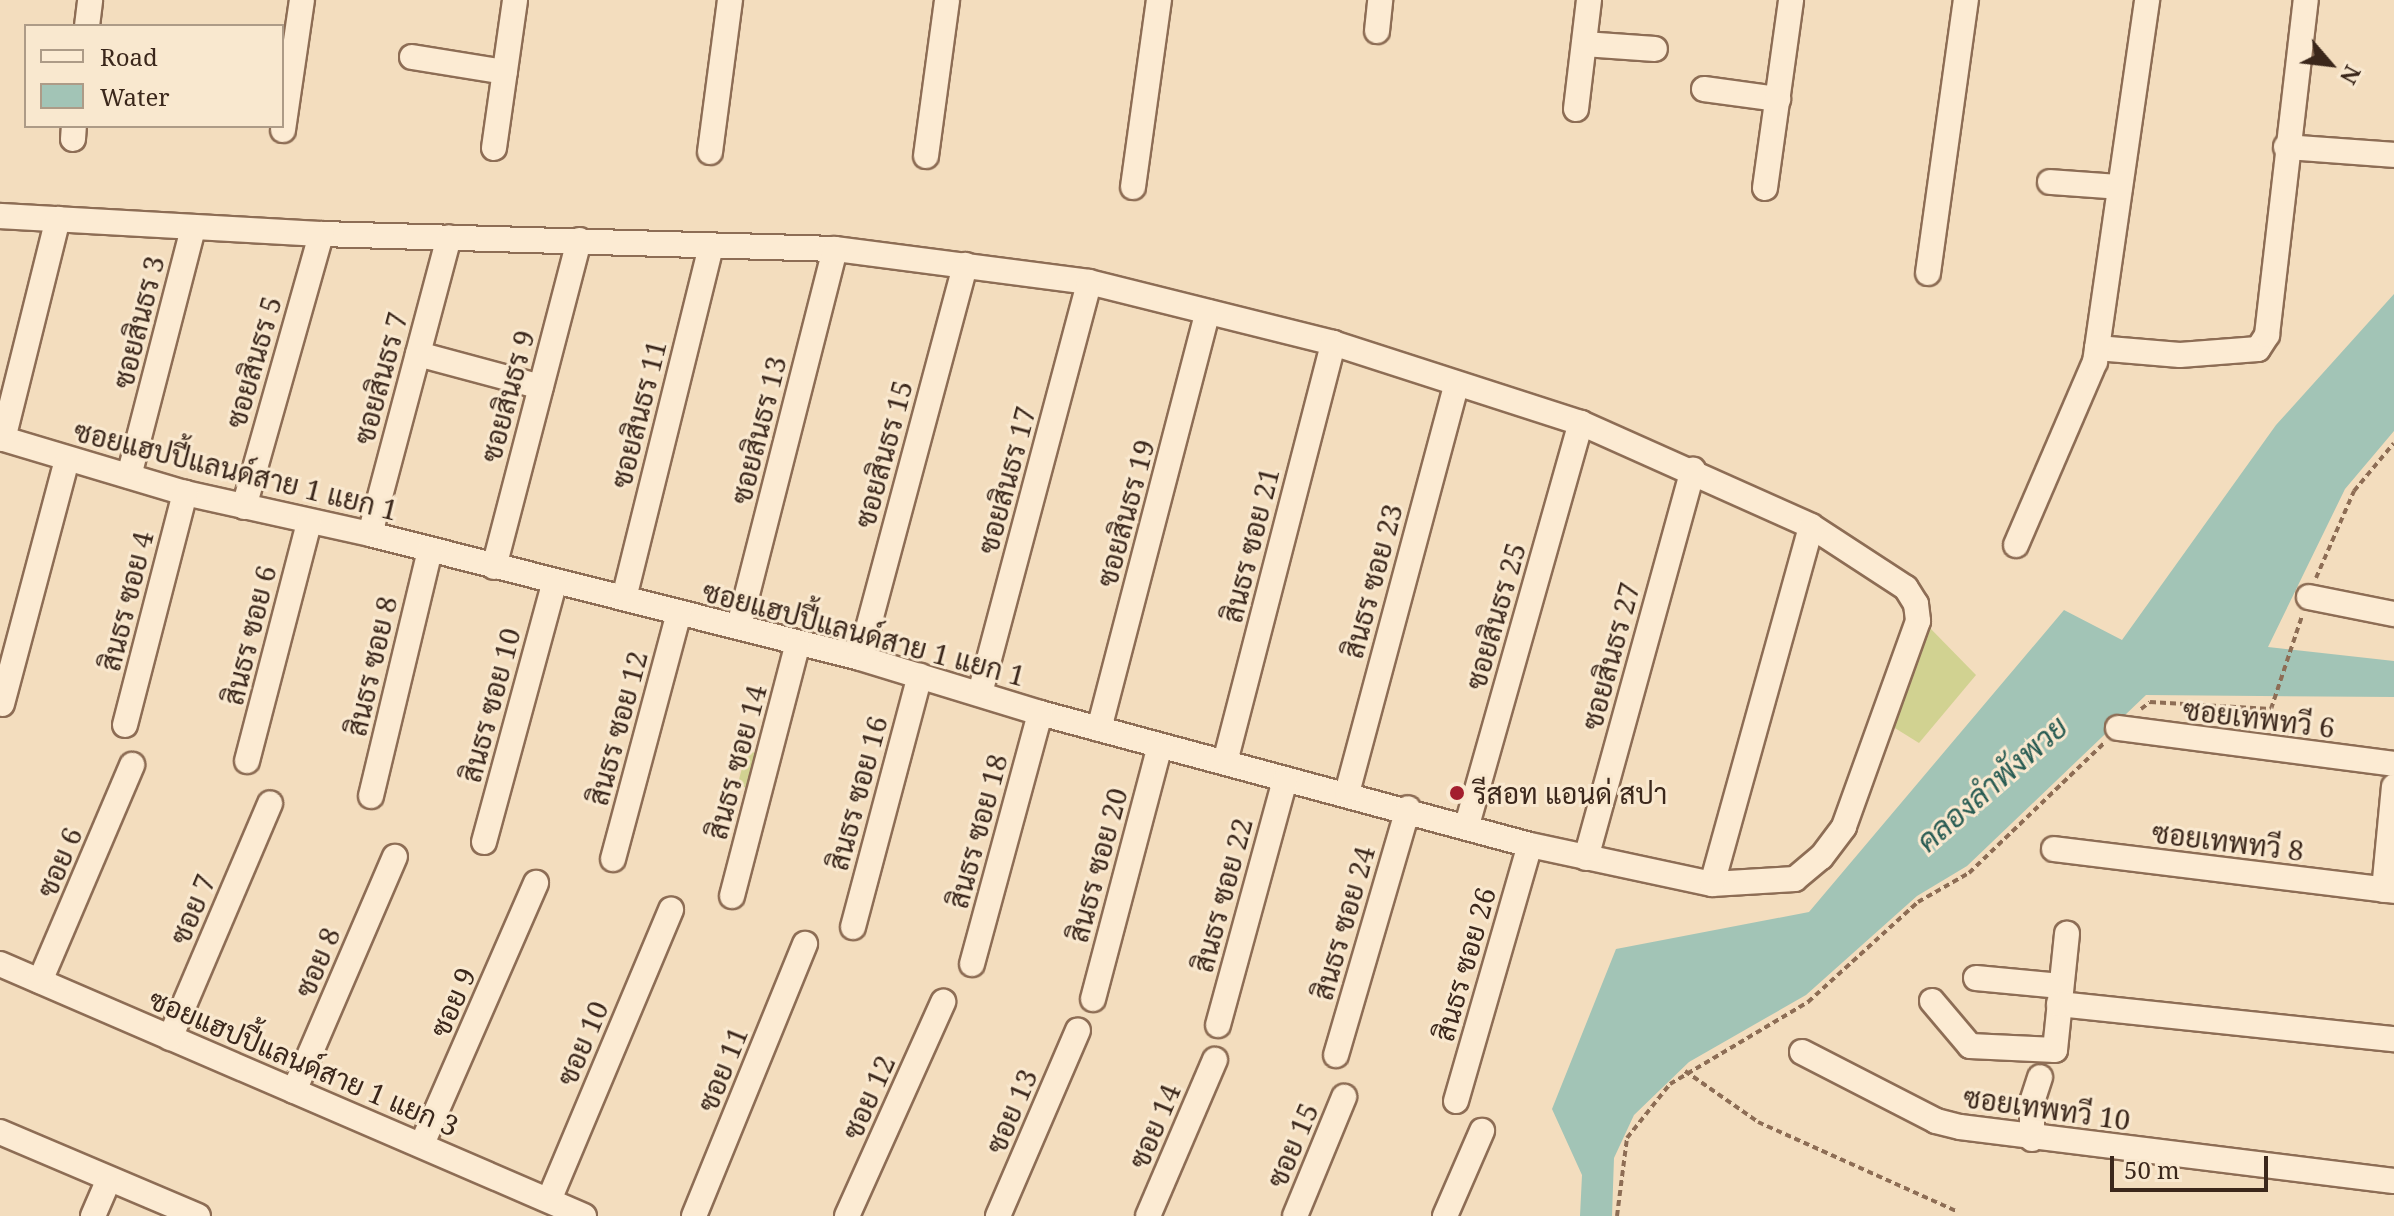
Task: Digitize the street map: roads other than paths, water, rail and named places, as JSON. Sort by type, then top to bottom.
[{"type":"street","points":[[87,24],[90,0]]},
{"type":"street","points":[[284,123],[302,0]]},
{"type":"street","points":[[494,148],[515,0]]},
{"type":"street","points":[[926,156],[947,0]]},
{"type":"street","points":[[1133,187],[1159,0]]},
{"type":"street","points":[[1377,31],[1380,0]]},
{"type":"street","points":[[1576,109],[1589,0]]},
{"type":"street","points":[[1765,188],[1791,0]]},
{"type":"street","points":[[1928,273],[1966,0]]},
{"type":"street","points":[[2016,545],[2079,406],[2097,348],[2147,0]]},
{"type":"street","points":[[2097,348],[2180,355],[2258,349],[2267,335],[2286,147],[2306,0]]},
{"type":"street","points":[[710,152],[724,1]]},
{"type":"street","points":[[1584,44],[1655,49]]},
{"type":"street","points":[[412,57],[505,72]]},
{"type":"street","points":[[1704,89],[1778,99]]},
{"type":"street","points":[[2286,147],[2394,155]]},
{"type":"street","points":[[2050,182],[2120,187]]},
{"type":"street","name":"ซอยแฮปปี้แลนด์สาย 1 แยก 1","points":[[0,216],[321,234],[835,249],[1089,282],[1333,343],[1581,423],[1693,469],[1811,526],[1906,588],[1916,604],[1918,621],[1844,827],[1821,857],[1795,879],[1712,884],[1530,845],[1408,808],[1285,780],[1040,713],[860,658],[624,598],[554,584],[370,534],[309,523],[185,493],[1,439]]},
{"type":"street","points":[[1,439],[58,219]]},
{"type":"street","name":"ซอยสินธร 3","points":[[129,476],[193,228]]},
{"type":"street","name":"ซอยสินธร 5","points":[[244,507],[321,234]]},
{"type":"street","name":"ซอยสินธร 7","points":[[370,534],[449,237]]},
{"type":"street","name":"ซอยสินธร 9","points":[[494,567],[579,240]]},
{"type":"street","name":"ซอยสินธร 11","points":[[624,598],[711,246]]},
{"type":"street","name":"ซอยสินธร 13","points":[[739,626],[835,249]]},
{"type":"street","name":"ซอยสินธร 15","points":[[860,658],[965,265]]},
{"type":"street","name":"ซอยสินธร 17","points":[[980,693],[1089,282]]},
{"type":"street","name":"ซอยสินธร 19","points":[[1099,729],[1208,312]]},
{"type":"street","name":"สินธร ซอย 21","points":[[1225,762],[1333,343]]},
{"type":"street","points":[[418,354],[541,387]]},
{"type":"street","name":"สินธร ซอย 23","points":[[1347,793],[1456,385]]},
{"type":"street","name":"ซอยสินธร 25","points":[[1467,825],[1581,423]]},
{"type":"street","points":[[2,704],[67,459]]},
{"type":"street","name":"ซอยสินธร 27","points":[[1586,858],[1693,469]]},
{"type":"street","name":"สินธร ซอย 4","points":[[125,725],[185,493]]},
{"type":"street","name":"สินธร ซอย 6","points":[[247,761],[309,523]]},
{"type":"street","points":[[1712,884],[1811,526]]},
{"type":"street","name":"สินธร ซอย 8","points":[[371,796],[430,550]]},
{"type":"street","name":"สินธร ซอย 10","points":[[484,842],[554,584]]},
{"type":"street","points":[[2309,597],[2394,614]]},
{"type":"street","name":"สินธร ซอย 12","points":[[613,859],[679,613]]},
{"type":"street","name":"สินธร ซอย 14","points":[[732,896],[798,643]]},
{"type":"street","name":"สินธร ซอย 16","points":[[853,927],[920,676]]},
{"type":"street","name":"สินธร ซอย 18","points":[[972,964],[1040,713]]},
{"type":"street","name":"ซอยเทพทวี 6","points":[[2118,728],[2394,764]]},
{"type":"street","name":"สินธร ซอย 20","points":[[1093,999],[1160,746]]},
{"type":"street","name":"ซอย 6","points":[[40,981],[132,765]]},
{"type":"street","name":"สินธร ซอย 22","points":[[1218,1025],[1285,780]]},
{"type":"street","points":[[2389,891],[2394,786]]},
{"type":"street","name":"ซอย 7","points":[[170,1038],[270,803]]},
{"type":"street","name":"สินธร ซอย 24","points":[[1336,1055],[1408,808]]},
{"type":"street","name":"สินธร ซอย 26","points":[[1456,1101],[1530,845]]},
{"type":"street","name":"ซอยเทพทวี 8","points":[[2054,849],[2389,891]]},
{"type":"street","name":"ซอย 8","points":[[294,1091],[395,857]]},
{"type":"street","name":"ซอย 9","points":[[422,1144],[536,883]]},
{"type":"street","name":"ซอย 10","points":[[549,1200],[671,910]]},
{"type":"street","points":[[1932,1001],[1970,1046],[2055,1050],[2067,934]]},
{"type":"street","name":"ซอย 11","points":[[694,1216],[805,944]]},
{"type":"street","name":"ซอยแฮปปี้แลนด์สาย 1 แยก 3","points":[[0,964],[584,1216]]},
{"type":"street","points":[[1976,978],[2060,995],[2394,1039]]},
{"type":"street","name":"ซอย 12","points":[[847,1216],[943,1002]]},
{"type":"street","name":"ซอย 13","points":[[998,1216],[1078,1030]]},
{"type":"street","name":"ซอยเทพทวี 10","points":[[1802,1052],[1936,1121],[2032,1139],[2394,1181]]},
{"type":"street","name":"ซอย 14","points":[[1148,1216],[1215,1060]]},
{"type":"street","points":[[2032,1139],[2032,1102],[2040,1077]]},
{"type":"street","name":"ซอย 15","points":[[1295,1216],[1344,1097]]},
{"type":"street","points":[[1445,1216],[1482,1131]]},
{"type":"street","points":[[0,1132],[198,1216]]},
{"type":"street","points":[[93,1216],[109,1179]]},
{"type":"water","name":"คลองลำพังพวย","points":[[2394,294],[2394,431],[2345,489],[2268,647],[2394,661],[2394,697],[2146,695],[1967,866],[1917,896],[1806,995],[1689,1062],[1634,1115],[1614,1158],[1612,1216],[1580,1216],[1582,1175],[1552,1109],[1616,949],[1809,912],[2064,610],[2122,640],[2276,425]]},
{"type":"place","name":"รีสอท แอนด่ สปา","points":[[1457,793]]}]
